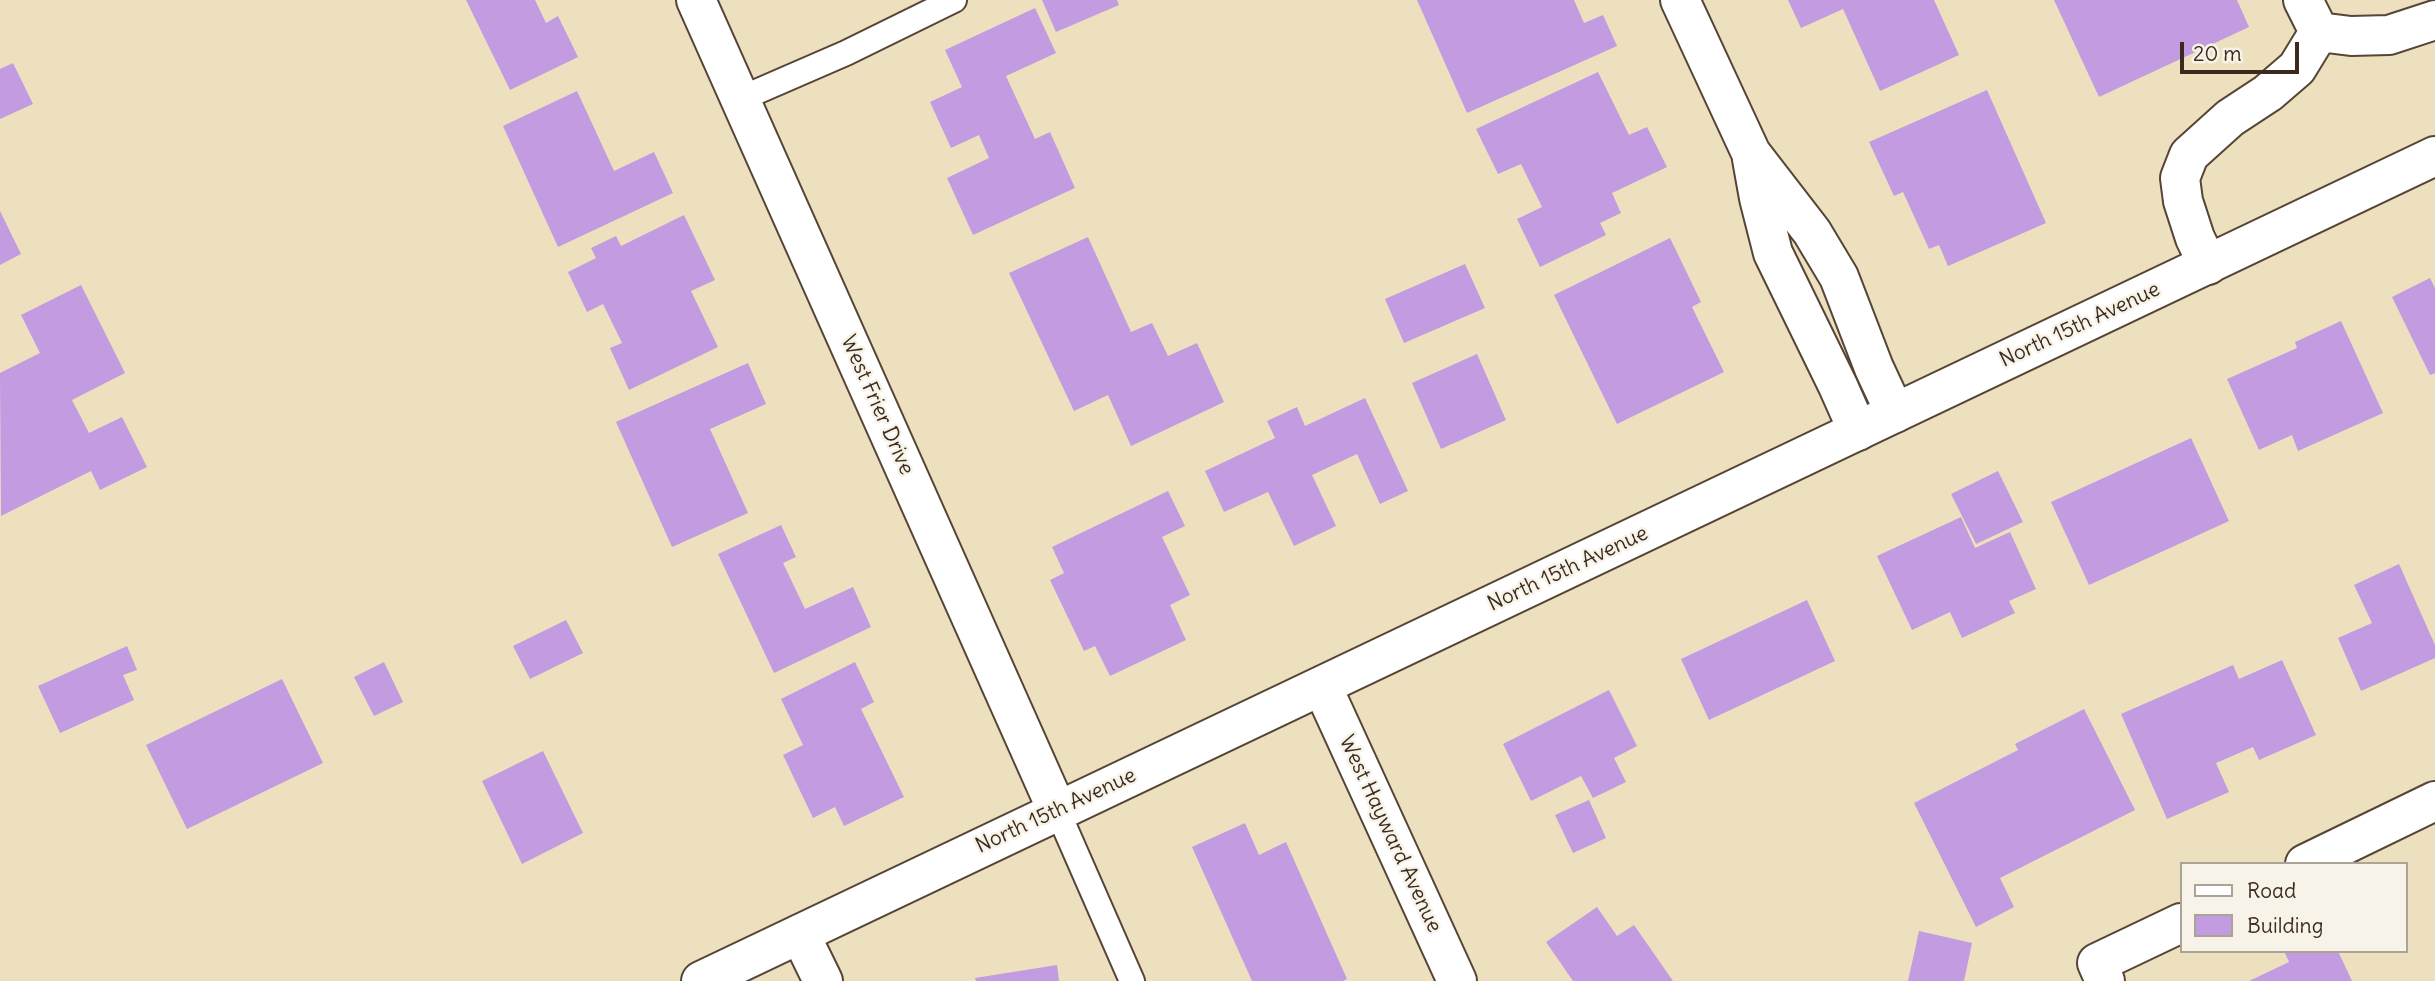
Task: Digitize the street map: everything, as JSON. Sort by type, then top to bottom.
[{"type":"street","name":"West Frier Drive","points":[[696,0],[1057,810]]},
{"type":"street","points":[[1680,0],[1751,153],[1812,232],[1839,277],[1874,368],[1895,413]]},
{"type":"street","points":[[2208,265],[2194,238],[2183,201],[2180,178],[2189,155],[2230,118],[2268,93],[2297,68],[2311,16],[2351,36],[2389,35],[2435,20]]},
{"type":"street","points":[[1751,153],[1773,253],[1858,431]]},
{"type":"street","name":"North 15th Avenue","points":[[701,981],[2435,156]]},
{"type":"street","points":[[1809,326],[1851,308]]},
{"type":"street","name":"West Hayward Avenue","points":[[1322,686],[1457,981]]},
{"type":"street","points":[[2309,862],[2435,801]]},
{"type":"street","points":[[2101,972],[2180,924]]},
{"type":"street","points":[[800,934],[823,981]]},
{"type":"lane","points":[[740,99],[846,53],[954,0]]},
{"type":"lane","points":[[1057,810],[1132,981]]},
{"type":"building","points":[[466,0],[535,0],[546,23],[558,16],[578,57],[510,90]]},
{"type":"building","points":[[1042,0],[1117,0],[1119,5],[1056,32]]},
{"type":"building","points":[[1417,0],[1574,0],[1584,23],[1603,15],[1617,46],[1467,113]]},
{"type":"building","points":[[1788,0],[1934,0],[1959,55],[1880,91],[1843,9],[1801,28]]},
{"type":"building","points":[[2054,0],[2237,0],[2249,27],[2099,97]]},
{"type":"building","points":[[1035,8],[1056,53],[1006,76],[1035,139],[1050,132],[1075,188],[973,235],[947,178],[989,158],[979,135],[951,148],[930,102],[962,87],[945,50]]},
{"type":"building","points":[[13,63],[33,104],[0,119],[0,69]]},
{"type":"building","points":[[1598,72],[1629,135],[1647,127],[1667,167],[1612,193],[1621,213],[1600,223],[1606,235],[1540,267],[1517,219],[1542,207],[1521,164],[1498,174],[1476,129]]},
{"type":"building","points":[[1987,90],[2046,223],[1948,266],[1939,245],[1929,249],[1903,192],[1894,196],[1869,142]]},
{"type":"building","points":[[577,91],[614,171],[654,152],[673,193],[558,247],[503,126]]},
{"type":"building","points":[[0,211],[21,254],[0,265]]},
{"type":"building","points":[[684,215],[715,280],[691,291],[718,347],[629,390],[610,348],[622,343],[603,304],[587,312],[568,272],[596,258],[591,248],[616,236],[621,246]]},
{"type":"building","points":[[1088,237],[1131,332],[1152,323],[1168,356],[1197,343],[1224,402],[1131,446],[1108,395],[1074,411],[1009,273]]},
{"type":"building","points":[[1670,238],[1701,302],[1692,307],[1724,372],[1617,424],[1554,295]]},
{"type":"building","points":[[1465,264],[1485,308],[1404,343],[1385,299]]},
{"type":"building","points":[[2430,278],[2435,288],[2435,373],[2430,375],[2392,297]]},
{"type":"building","points":[[81,285],[125,373],[72,400],[89,433],[122,417],[147,467],[100,490],[91,471],[1,516],[0,373],[40,353],[21,315]]},
{"type":"building","points":[[2341,321],[2383,413],[2298,451],[2292,435],[2259,450],[2227,379],[2297,348],[2295,342]]},
{"type":"building","points":[[1477,354],[1506,420],[1441,449],[1412,383]]},
{"type":"building","points":[[748,363],[766,404],[710,429],[748,513],[672,547],[616,422]]},
{"type":"building","points":[[1365,398],[1408,491],[1380,504],[1357,454],[1312,475],[1336,526],[1294,546],[1268,492],[1224,512],[1205,471],[1275,438],[1267,421],[1297,407],[1305,426]]},
{"type":"building","points":[[2191,438],[2229,521],[2089,585],[2051,502]]},
{"type":"building","points":[[1998,471],[2023,522],[1976,544],[1951,494]]},
{"type":"building","points":[[1168,491],[1185,526],[1162,537],[1190,595],[1170,605],[1186,640],[1110,676],[1095,646],[1084,651],[1050,580],[1064,573],[1052,547]]},
{"type":"building","points":[[1961,517],[1975,548],[2010,532],[2036,589],[2009,601],[2015,613],[1962,638],[1950,612],[1912,630],[1877,556]]},
{"type":"building","points":[[781,525],[796,557],[783,563],[805,609],[853,587],[871,627],[774,673],[718,554]]},
{"type":"building","points":[[2399,564],[2435,645],[2435,658],[2361,691],[2338,638],[2372,623],[2354,585]]},
{"type":"building","points":[[1807,600],[1835,661],[1709,720],[1681,659]]},
{"type":"building","points":[[566,620],[583,653],[530,679],[513,646]]},
{"type":"building","points":[[127,646],[137,670],[123,675],[134,700],[60,733],[38,686]]},
{"type":"building","points":[[2282,660],[2316,735],[2259,760],[2253,747],[2216,763],[2229,792],[2167,819],[2121,714],[2233,665],[2239,679]]},
{"type":"building","points":[[384,662],[403,702],[374,716],[354,677]]},
{"type":"building","points":[[855,662],[874,702],[861,709],[904,797],[844,826],[835,807],[813,818],[783,755],[803,745],[781,699]]},
{"type":"building","points":[[282,679],[323,763],[187,829],[146,745]]},
{"type":"building","points":[[1609,690],[1637,746],[1614,758],[1626,782],[1593,798],[1581,776],[1531,801],[1503,744]]},
{"type":"building","points":[[2084,709],[2135,810],[2000,878],[2014,907],[1976,927],[1914,803],[2018,750],[2015,744]]},
{"type":"building","points":[[543,751],[583,833],[522,864],[482,781]]},
{"type":"building","points":[[1589,800],[1606,838],[1573,853],[1555,815]]},
{"type":"building","points":[[1245,823],[1259,855],[1286,842],[1347,979],[1252,981],[1192,847]]},
{"type":"building","points":[[1597,907],[1617,936],[1634,925],[1673,981],[1573,981],[1546,942]]},
{"type":"building","points":[[1919,931],[1972,943],[1964,981],[1908,981]]},
{"type":"building","points":[[2285,953],[2339,953],[2352,981],[2249,981],[2289,962]]},
{"type":"building","points":[[1057,965],[1059,981],[976,981],[975,978]]}]
